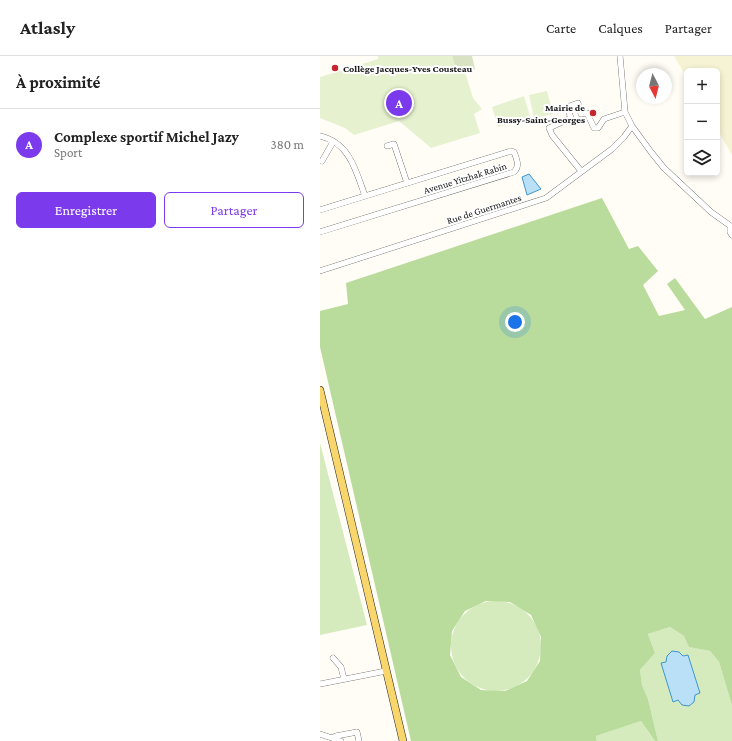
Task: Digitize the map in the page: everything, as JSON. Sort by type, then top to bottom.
[{"type":"main road","points":[[320,390],[403,741]]},
{"type":"street","points":[[620,56],[625,112],[632,126],[664,168],[711,212],[731,226],[730,232],[732,235]]},
{"type":"street","points":[[581,171],[552,135],[549,128],[571,118],[567,107],[578,103],[581,114],[587,113],[594,128],[598,128],[604,119],[625,112]]},
{"type":"street","name":"Rue de Guermantes","points":[[320,271],[539,201],[552,194],[612,149],[632,126]]},
{"type":"street","points":[[320,136],[343,149],[351,159],[357,171],[364,196]]},
{"type":"street","points":[[322,161],[333,142]]},
{"type":"street","points":[[387,146],[394,144],[407,183]]},
{"type":"street","name":"Avenue Yitzhak Rabin","points":[[320,210],[511,151],[514,152],[518,164],[517,169],[514,172],[320,232]]},
{"type":"street","points":[[333,658],[341,667],[344,679]]},
{"type":"street","points":[[320,684],[386,671]]},
{"type":"street","points":[[332,738],[357,732],[358,741]]},
{"type":"street","points":[[320,734],[341,741]]},
{"type":"shaded area","points":[[674,56],[732,56],[732,155],[720,134],[720,68],[684,68],[684,73]]},
{"type":"green space","points":[[378,56],[452,56],[457,74],[465,72],[473,98],[482,109],[474,114],[480,133],[431,148],[399,121],[354,135],[345,128],[320,118],[320,77],[378,59]]},
{"type":"green space","points":[[452,56],[472,56],[475,69],[457,74]]},
{"type":"green space","points":[[547,91],[553,114],[534,118],[529,95]]},
{"type":"green space","points":[[524,96],[530,116],[498,127],[492,107]]},
{"type":"green space","points":[[602,198],[629,249],[638,246],[658,271],[643,285],[659,316],[685,310],[667,284],[675,278],[705,319],[732,307],[732,706],[719,662],[710,651],[689,647],[684,636],[670,627],[648,634],[655,653],[640,670],[642,685],[648,699],[658,741],[655,741],[641,721],[596,736],[597,741],[411,741],[320,347],[320,311],[348,304],[346,283]],"holes":[[[486,601],[510,602],[531,615],[541,637],[540,661],[527,681],[505,691],[481,690],[461,677],[450,655],[452,631],[465,611]]]},
{"type":"green space","points":[[320,443],[367,625],[320,635]]},
{"type":"green space","points":[[487,601],[505,601],[521,608],[534,621],[541,637],[541,655],[534,671],[521,684],[505,691],[487,691],[471,684],[458,671],[451,655],[451,637],[458,621],[471,608]]},
{"type":"green space","points":[[670,627],[684,636],[690,647],[710,651],[719,662],[732,706],[732,741],[658,741],[648,699],[642,685],[640,670],[655,653],[648,634]]},
{"type":"green space","points":[[641,721],[655,741],[597,741],[596,736]]},
{"type":"water","points":[[529,174],[541,189],[527,195],[522,177]]},
{"type":"water","points":[[672,651],[679,652],[683,656],[688,655],[700,693],[695,695],[694,702],[689,706],[682,705],[678,700],[673,702],[661,663],[666,662],[667,656]]},
{"type":"place","name":"Collège Jacques-Yves Cousteau","points":[[335,68]]},
{"type":"place","name":"Complexe sportif Michel Jazy","points":[[399,103]]},
{"type":"place","name":"Mairie de Bussy-Saint-Georges","points":[[593,113]]}]
